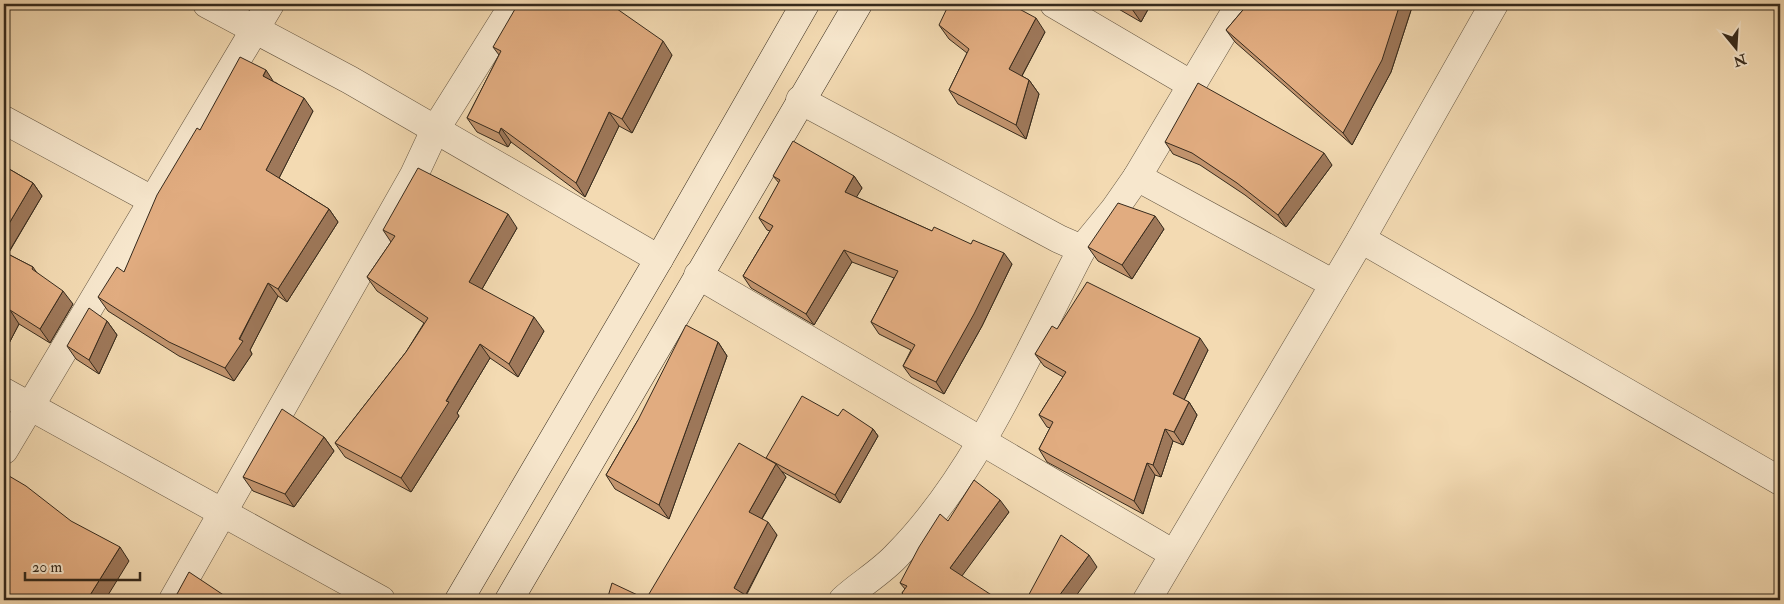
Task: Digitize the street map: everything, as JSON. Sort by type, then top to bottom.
[{"type":"street","points":[[207,4],[435,130],[659,259]]},
{"type":"street","points":[[4,450],[28,406],[270,4]]},
{"type":"street","points":[[173,600],[414,175],[435,130],[514,4]]},
{"type":"street","points":[[459,600],[659,259],[805,4]]},
{"type":"street","points":[[509,600],[800,100],[858,4]]},
{"type":"street","points":[[1054,4],[1192,85]]},
{"type":"street","points":[[842,600],[903,549],[931,516],[982,442],[1082,249],[1114,210],[1137,177],[1240,4]]},
{"type":"street","points":[[1147,600],[1361,239],[1494,4]]},
{"type":"street","points":[[800,100],[1059,239],[1082,249]]},
{"type":"street","points":[[4,120],[152,200]]},
{"type":"street","points":[[1137,177],[1334,284]]},
{"type":"street","points":[[1361,239],[1780,481]]},
{"type":"street","points":[[698,275],[1174,554]]},
{"type":"street","points":[[4,392],[381,600]]},
{"type":"building","points":[[518,4],[610,4],[663,41],[622,119],[609,112],[576,183],[501,128],[499,133],[467,118],[501,51],[493,47]]},
{"type":"building","points":[[949,4],[1010,4],[1036,18],[1009,69],[1029,80],[1016,125],[949,90],[969,49],[939,25]]},
{"type":"building","points":[[1123,4],[1135,4],[1132,9]]},
{"type":"building","points":[[1248,4],[1400,4],[1382,60],[1343,133],[1226,30]]},
{"type":"building","points":[[240,57],[266,70],[263,76],[304,98],[266,170],[329,209],[278,289],[268,283],[239,339],[243,341],[225,368],[169,342],[98,297],[117,267],[124,272],[157,195],[197,128],[200,130]]},
{"type":"building","points":[[1198,83],[1324,153],[1278,215],[1237,183],[1192,153],[1165,142]]},
{"type":"building","points":[[793,141],[854,176],[845,192],[932,231],[934,227],[971,244],[973,240],[1004,253],[974,314],[936,382],[903,366],[915,345],[871,322],[898,271],[844,250],[806,314],[743,276],[773,226],[759,218],[780,180],[773,176]]},
{"type":"building","points":[[4,166],[33,183],[4,232]]},
{"type":"building","points":[[418,168],[508,214],[469,282],[534,317],[509,364],[480,344],[446,401],[449,402],[401,478],[335,443],[406,352],[428,318],[367,277],[395,236],[383,230]]},
{"type":"building","points":[[1118,203],[1155,216],[1122,265],[1088,247]]},
{"type":"building","points":[[4,252],[33,267],[32,269],[63,291],[40,329],[10,310],[4,323]]},
{"type":"building","points":[[1087,282],[1200,338],[1173,394],[1189,402],[1174,432],[1165,429],[1153,465],[1147,463],[1134,501],[1039,449],[1053,422],[1039,415],[1066,372],[1035,354],[1052,326],[1057,329]]},
{"type":"building","points":[[89,308],[107,321],[89,360],[67,346]]},
{"type":"building","points":[[686,325],[718,342],[659,505],[606,475],[638,420]]},
{"type":"building","points":[[802,396],[838,416],[843,409],[873,429],[835,495],[766,458]]},
{"type":"building","points":[[282,409],[324,437],[285,494],[243,477]]},
{"type":"building","points":[[739,443],[776,464],[749,512],[768,522],[734,588],[747,596],[744,600],[607,600],[612,583],[646,599]]},
{"type":"building","points":[[4,473],[26,486],[71,521],[120,547],[87,600],[4,600]]},
{"type":"building","points":[[974,480],[1000,500],[950,568],[993,596],[1004,600],[903,600],[905,596],[902,593],[907,586],[900,583],[919,547],[940,514],[948,521]]},
{"type":"building","points":[[1061,535],[1089,555],[1056,600],[1026,600]]},
{"type":"building","points":[[189,572],[231,600],[170,600],[177,594]]}]
